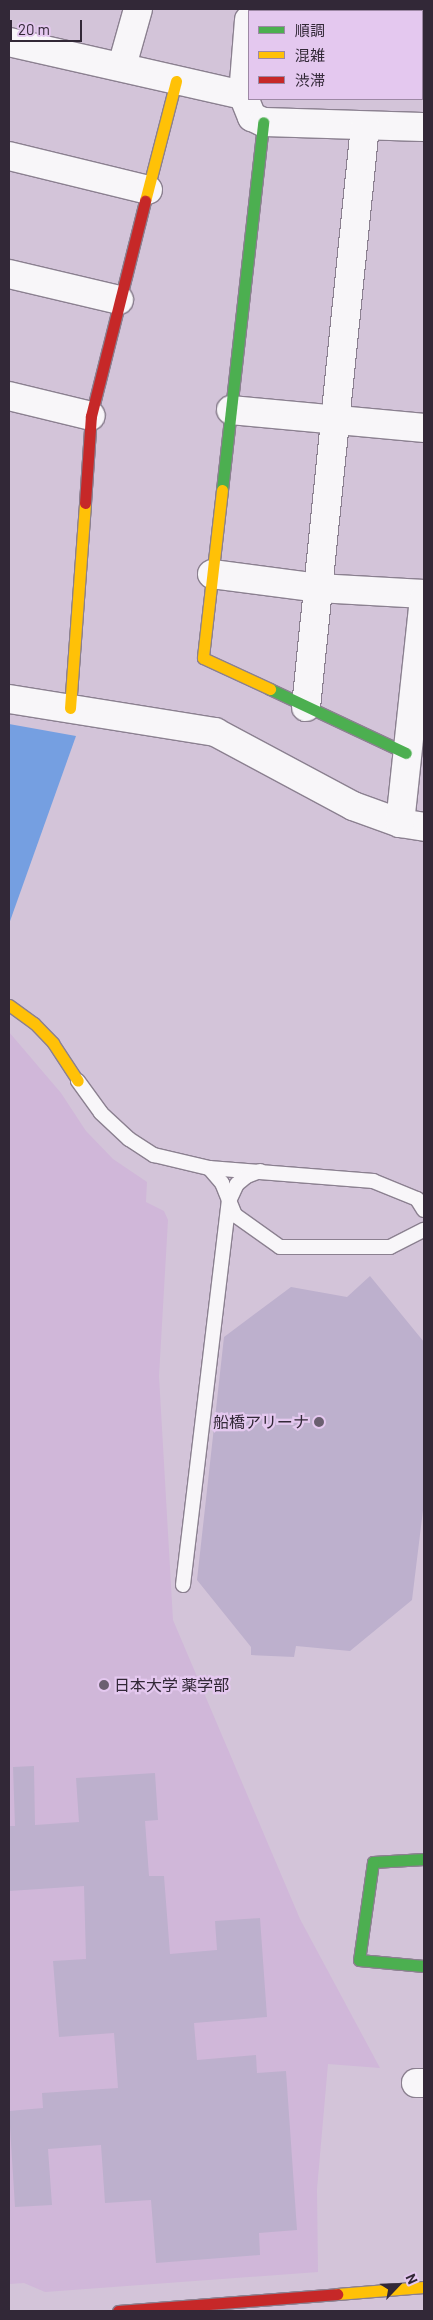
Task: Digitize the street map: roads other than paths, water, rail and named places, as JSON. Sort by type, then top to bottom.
[{"type":"street","points":[[122,66],[138,9]]},
{"type":"street","points":[[248,32],[243,95],[252,117],[263,122],[424,127]]},
{"type":"street","points":[[9,42],[122,66],[176,81],[243,95]]},
{"type":"street","points":[[70,708],[91,416],[176,81]]},
{"type":"street","points":[[263,122],[203,658],[406,753]]},
{"type":"street","points":[[306,707],[365,126]]},
{"type":"street","points":[[9,156],[148,190]]},
{"type":"street","points":[[9,274],[119,300]]},
{"type":"street","points":[[9,396],[91,416]]},
{"type":"street","points":[[231,410],[424,428]]},
{"type":"street","points":[[212,574],[318,588],[424,594]]},
{"type":"street","points":[[9,699],[215,732],[353,806],[412,825],[406,753],[424,598]]},
{"type":"street","points":[[9,1005],[34,1023],[53,1043],[78,1081]]},
{"type":"street","points":[[424,1859],[373,1862],[360,1960],[424,1966]]},
{"type":"street","points":[[118,2311],[424,2287]]},
{"type":"street","points":[[322,2311],[323,2295]]},
{"type":"lane","points":[[78,1081],[101,1113],[129,1139],[154,1155],[209,1168],[373,1180],[417,1199],[424,1210]]},
{"type":"lane","points":[[209,1168],[222,1183],[235,1215],[245,1225],[280,1248],[390,1247],[424,1230]]},
{"type":"lane","points":[[183,1585],[229,1201],[237,1184],[246,1176],[260,1171]]},
{"type":"water","points":[[9,724],[76,736],[9,924]]},
{"type":"place","name":"船橋アリーナ","points":[[319,1422]]},
{"type":"place","name":"日本大学 薬学部","points":[[104,1685]]}]
